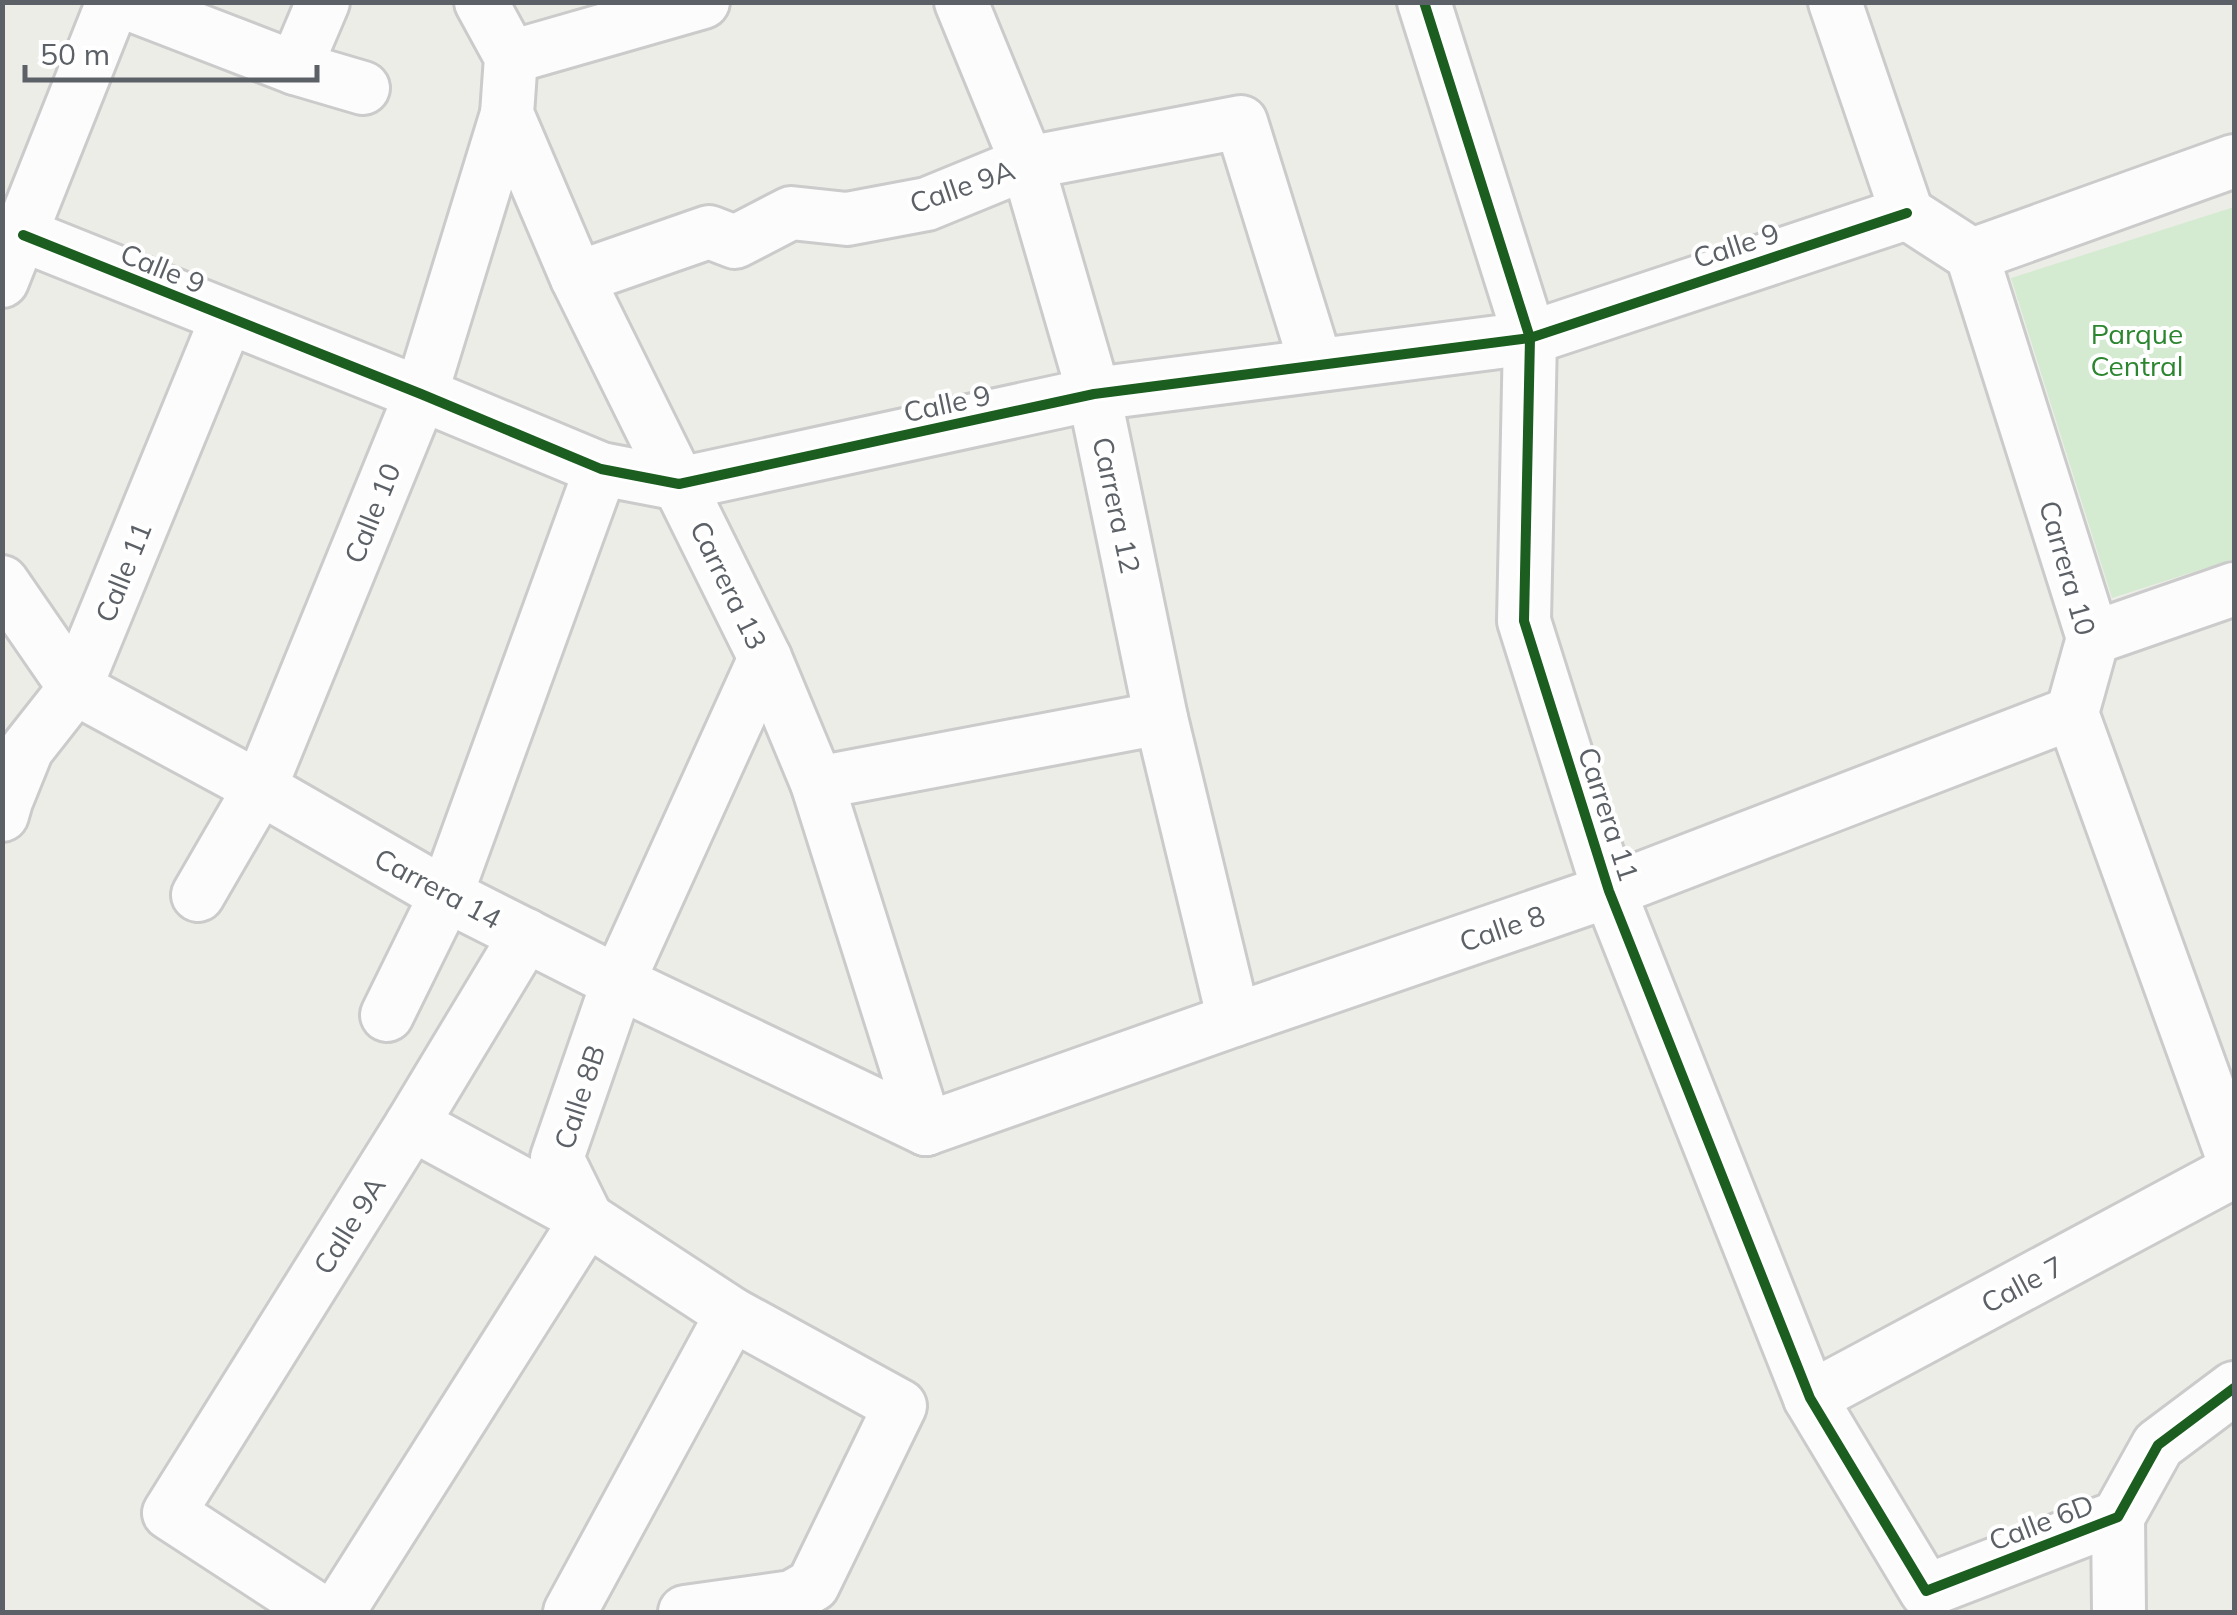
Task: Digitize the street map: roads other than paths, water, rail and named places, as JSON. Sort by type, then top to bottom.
[{"type":"street","points":[[12,258],[113,2]]},
{"type":"street","points":[[124,2],[295,68],[364,88]]},
{"type":"street","points":[[295,68],[323,2]]},
{"type":"street","points":[[481,2],[510,58],[703,2]]},
{"type":"street","name":"Carrera 12","points":[[961,2],[1027,163],[1094,394],[1161,718],[1234,1020]]},
{"type":"street","name":"Carrera 11","points":[[1424,2],[1530,338],[1524,620],[1609,891],[1810,1398],[1926,1591]]},
{"type":"street","points":[[1834,2],[1907,212],[1972,255],[2234,161]]},
{"type":"street","name":"Carrera 13","points":[[510,58],[507,114],[577,278],[765,658],[817,783],[926,1130]]},
{"type":"street","name":"Calle 10","points":[[198,895],[260,788],[420,394],[507,114]]},
{"type":"street","name":"Calle 9A","points":[[577,278],[709,232],[735,242],[791,213],[847,218],[927,204],[1027,163],[1241,122],[1316,364]]},
{"type":"street","name":"Calle 9","points":[[12,258],[227,318],[601,470],[679,484],[1094,394],[1530,338],[1907,212]]},
{"type":"street","name":"Carrera 10","points":[[1972,255],[2093,638],[2072,713]]},
{"type":"street","name":"Calle 11","points":[[4,805],[27,749],[75,688],[227,318]]},
{"type":"street","points":[[387,1015],[446,895],[601,470]]},
{"type":"street","name":"Carrera 14","points":[[2,582],[75,688],[446,895],[926,1130]]},
{"type":"street","points":[[2093,638],[2234,589]]},
{"type":"street","name":"Calle 8B","points":[[587,1219],[557,1158],[618,982],[765,658]]},
{"type":"street","points":[[2072,713],[2234,1162]]},
{"type":"street","name":"Calle 8","points":[[926,1130],[1609,891],[2072,713]]},
{"type":"street","points":[[817,783],[1161,718]]},
{"type":"street","name":"Calle 9A","points":[[321,1612],[169,1513],[526,935]]},
{"type":"street","points":[[412,1124],[587,1219],[732,1314],[900,1406],[813,1585],[792,1597],[685,1612]]},
{"type":"street","name":"Calle 7","points":[[1810,1398],[2234,1170]]},
{"type":"street","points":[[338,1612],[587,1219]]},
{"type":"street","points":[[570,1612],[732,1314]]},
{"type":"street","name":"Calle 6D","points":[[1926,1591],[2118,1517],[2158,1445],[2234,1388]]},
{"type":"street","points":[[2118,1517],[2119,1612]]},
{"type":"park label","name":"Parque Central","points":[[2137,349]]}]
